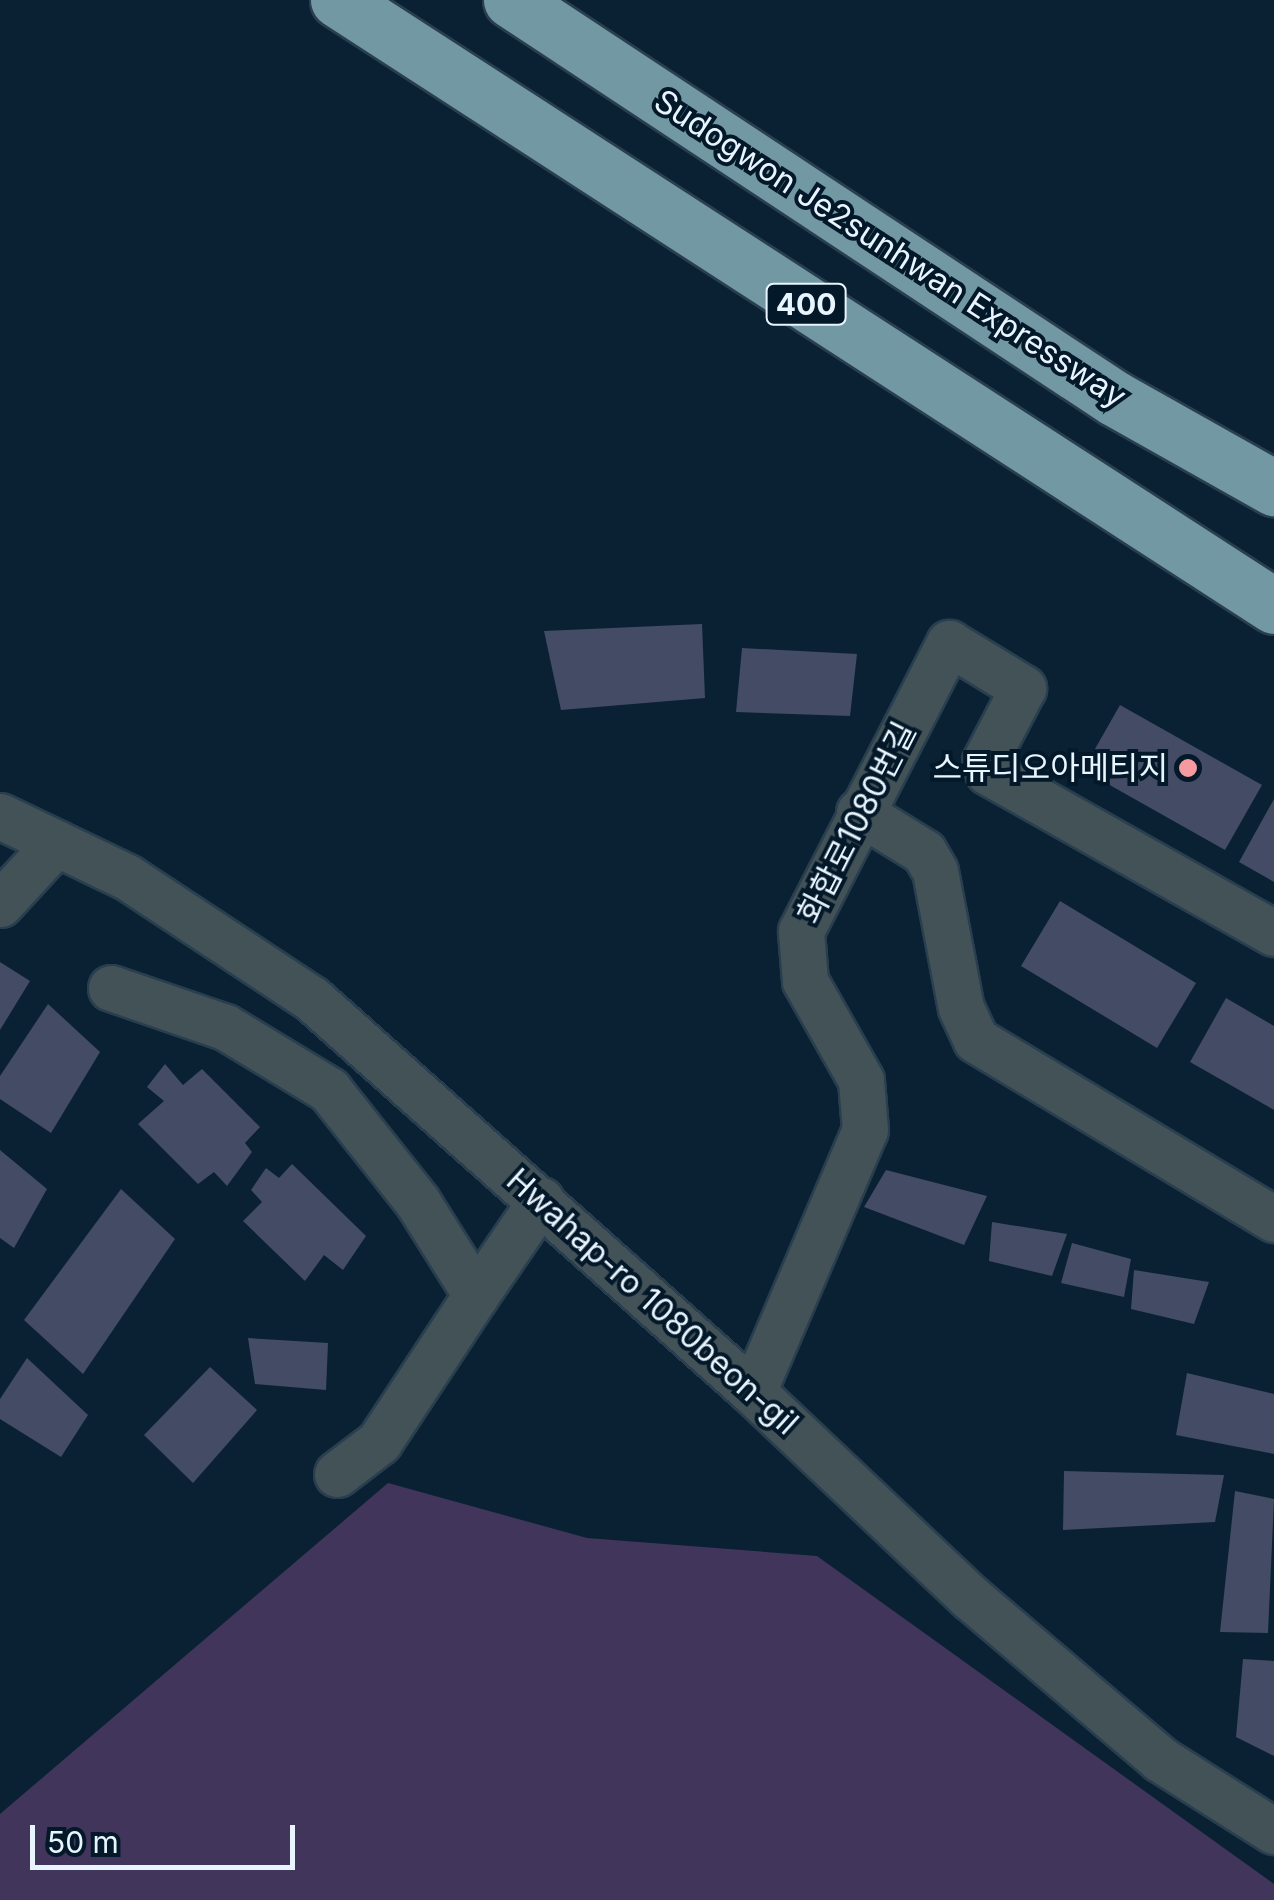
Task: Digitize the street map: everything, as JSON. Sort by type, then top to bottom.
[{"type":"highway","name":"400","points":[[338,0],[1274,606]]},
{"type":"highway","name":"Sudogwon Je2sunhwan Expressway","points":[[511,0],[1114,398],[1274,488]]},
{"type":"street","name":"화합로1080번길","points":[[753,1392],[866,1130],[860,1080],[812,998],[798,952],[809,905],[949,644],[1023,688],[985,760],[988,772],[1274,933]]},
{"type":"street","points":[[859,812],[924,852],[935,871],[961,1008],[976,1040],[1274,1219]]},
{"type":"street","name":"Hwahap-ro 1080beon-gil","points":[[0,816],[128,877],[312,999],[753,1392],[971,1598],[1160,1760],[1274,1832]]},
{"type":"street","points":[[0,904],[56,843]]},
{"type":"street","points":[[111,988],[225,1027],[329,1090],[417,1202],[476,1295]]},
{"type":"street","points":[[337,1474],[379,1442],[541,1200]]},
{"type":"shaded area","points":[[388,1483],[587,1538],[817,1556],[1274,1884],[1274,1900],[0,1900],[0,1814]]},
{"type":"building","points":[[702,624],[705,698],[561,710],[544,631]]},
{"type":"building","points":[[742,648],[857,654],[850,716],[736,712]]},
{"type":"building","points":[[1120,705],[1262,785],[1225,850],[1083,770]]},
{"type":"building","points":[[1274,799],[1274,882],[1239,862]]},
{"type":"building","points":[[1060,901],[1196,983],[1157,1048],[1021,966]]},
{"type":"building","points":[[0,962],[30,981],[0,1030]]},
{"type":"building","points":[[1226,998],[1274,1026],[1274,1110],[1190,1062]]},
{"type":"building","points":[[48,1004],[100,1052],[51,1133],[0,1099],[0,1076]]},
{"type":"building","points":[[165,1064],[183,1085],[202,1069],[260,1127],[245,1143],[252,1152],[227,1186],[214,1172],[198,1184],[138,1124],[164,1101],[147,1087]]},
{"type":"building","points":[[0,1150],[47,1189],[14,1248],[0,1238]]},
{"type":"building","points":[[292,1164],[366,1236],[343,1270],[324,1255],[305,1281],[243,1221],[262,1202],[251,1190],[266,1168],[279,1178]]},
{"type":"building","points":[[886,1170],[987,1196],[964,1245],[864,1207]]},
{"type":"building","points":[[121,1189],[175,1239],[83,1374],[24,1320]]},
{"type":"building","points":[[992,1222],[1067,1234],[1052,1276],[989,1261]]},
{"type":"building","points":[[1072,1243],[1131,1259],[1124,1297],[1061,1283]]},
{"type":"building","points":[[1134,1270],[1209,1282],[1194,1324],[1131,1309]]},
{"type":"building","points":[[248,1338],[328,1343],[326,1390],[255,1384]]},
{"type":"building","points":[[27,1358],[88,1415],[61,1457],[0,1419],[0,1399]]},
{"type":"building","points":[[210,1367],[257,1410],[193,1483],[144,1435]]},
{"type":"building","points":[[1187,1373],[1274,1394],[1274,1454],[1176,1435]]},
{"type":"building","points":[[1064,1471],[1224,1475],[1215,1522],[1063,1530]]},
{"type":"building","points":[[1235,1491],[1274,1499],[1268,1633],[1220,1632]]},
{"type":"building","points":[[1243,1659],[1274,1661],[1274,1756],[1236,1737]]},
{"type":"place","name":"스튜디오아메티지","points":[[1188,768]]}]
